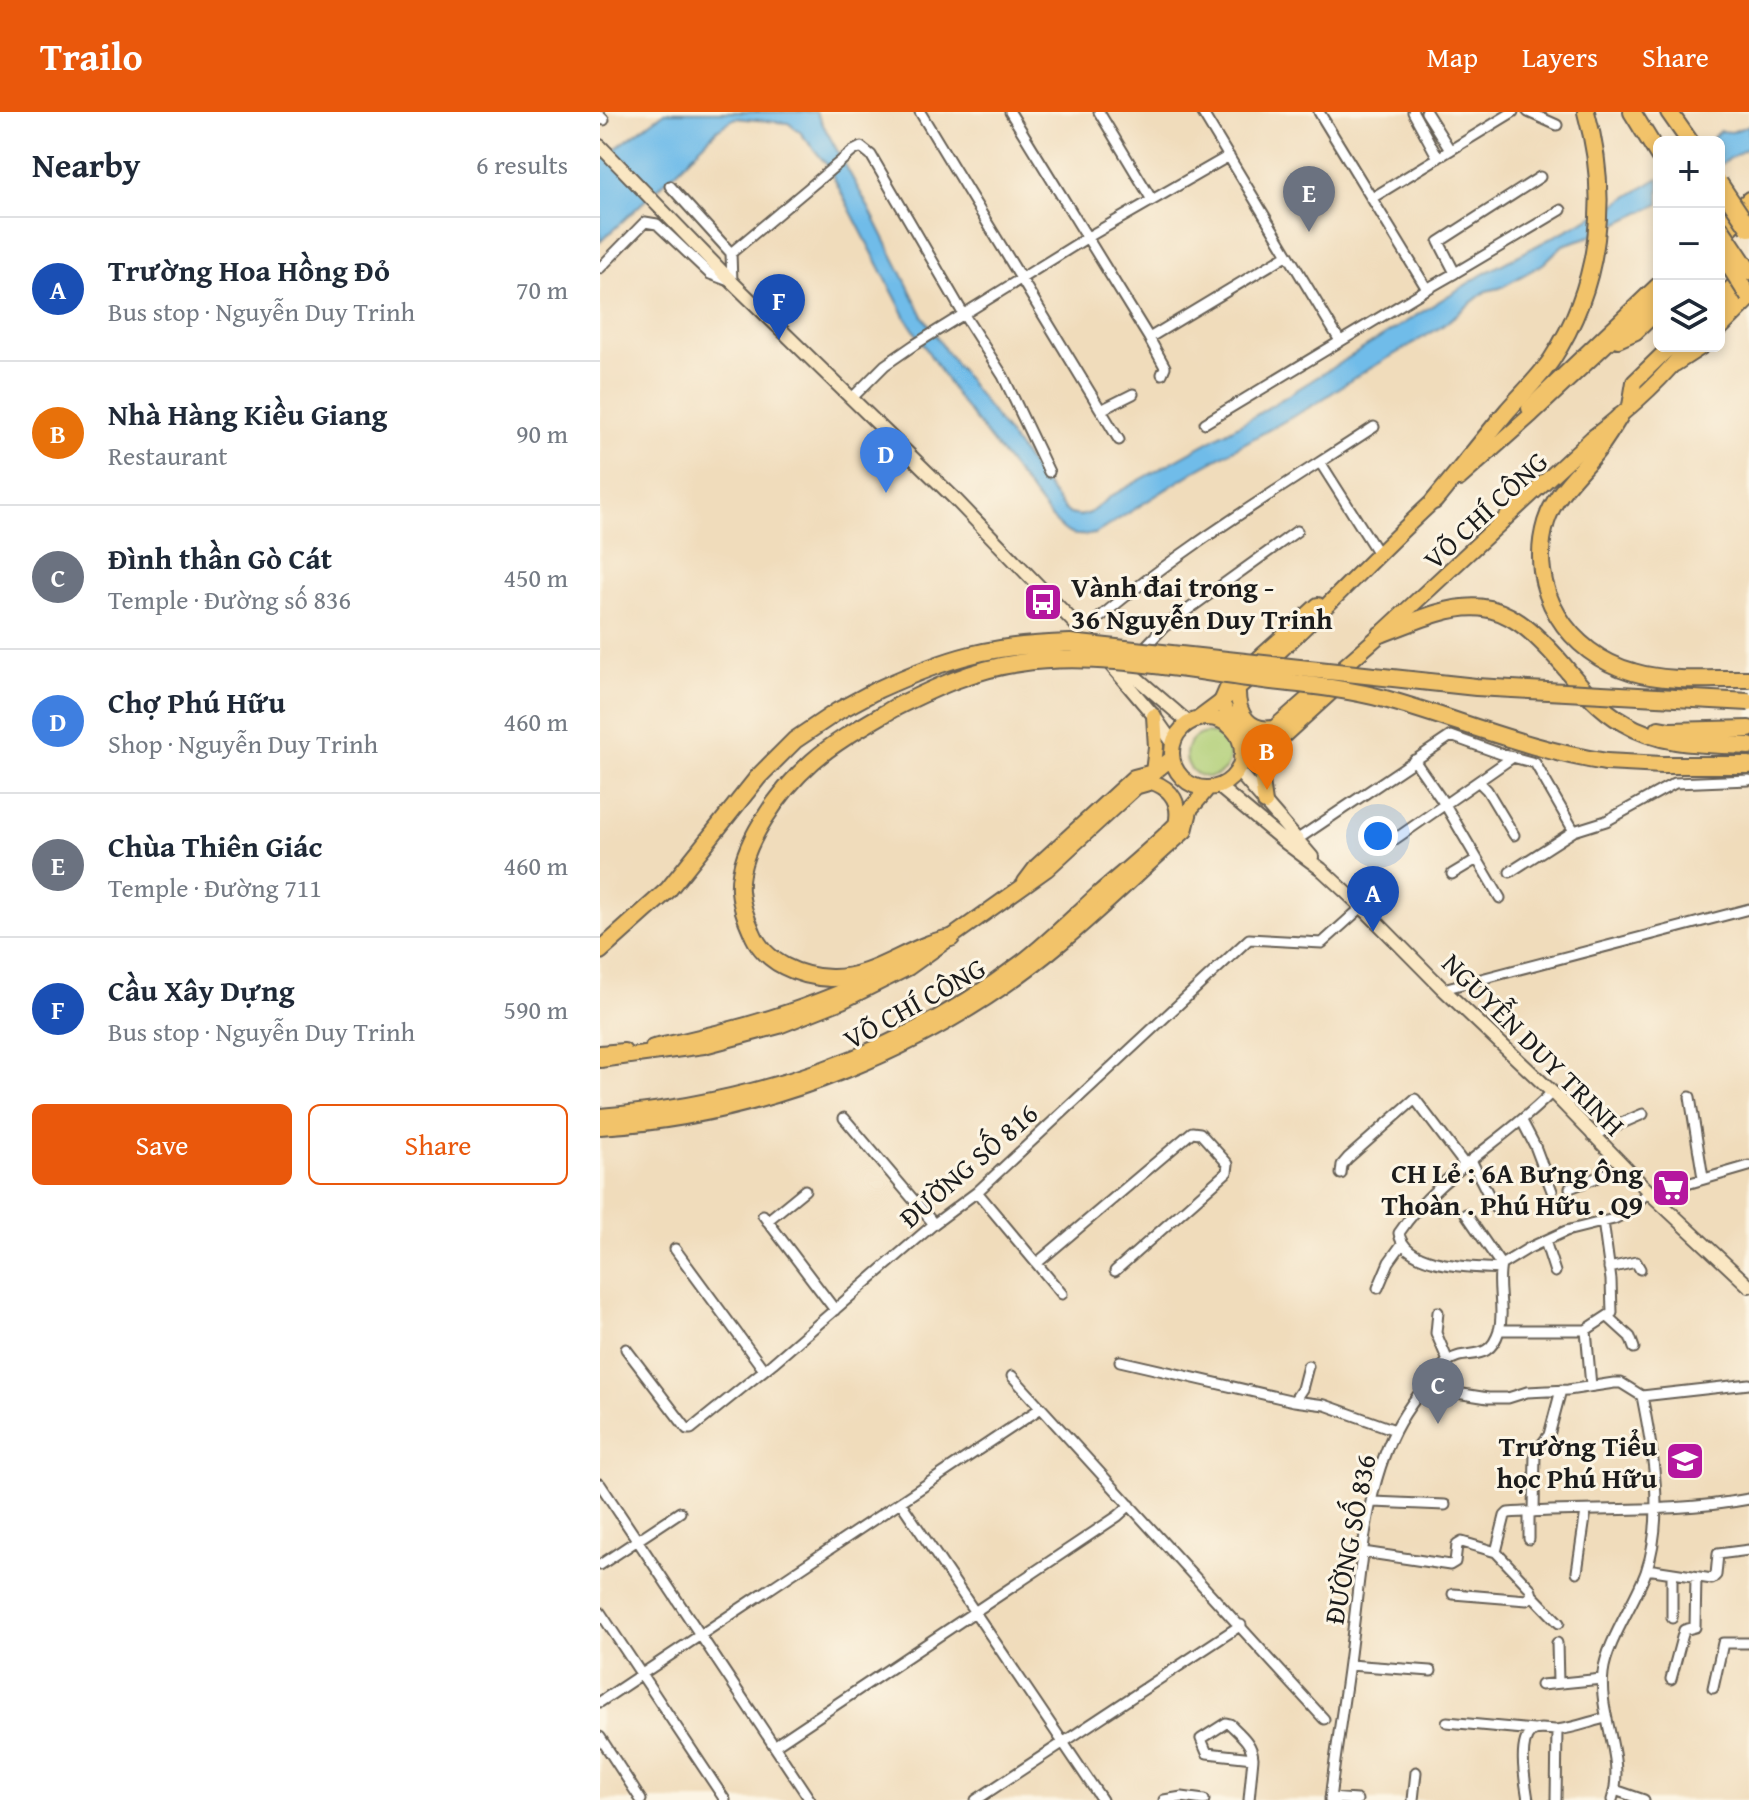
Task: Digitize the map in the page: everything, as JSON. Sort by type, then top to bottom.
[{"type":"highway","points":[[1434,501],[1550,361],[1576,315],[1588,281],[1600,201],[1597,162],[1586,112]]},
{"type":"highway","points":[[1632,112],[1653,146]]},
{"type":"highway","points":[[1639,112],[1656,136]]},
{"type":"highway","points":[[1669,112],[1686,136]]},
{"type":"highway","points":[[1725,192],[1749,226]]},
{"type":"highway","points":[[1725,236],[1749,271]]},
{"type":"highway","points":[[1725,261],[1749,299]]},
{"type":"highway","points":[[1624,412],[1556,499],[1546,521],[1541,549],[1542,575],[1548,598],[1558,618],[1576,641],[1596,657],[1636,673],[1749,679]]},
{"type":"highway","points":[[1381,634],[1459,607],[1479,607],[1500,612],[1535,634],[1602,708],[1626,725],[1660,739],[1749,746]]},
{"type":"highway","points":[[600,951],[668,890],[759,776],[795,740],[877,690],[928,667],[981,650],[1023,644],[1070,643],[1476,687],[1749,702]]},
{"type":"highway","points":[[951,938],[927,944],[856,975],[833,978],[806,975],[784,967],[766,953],[752,935],[740,889],[747,853],[758,830],[793,782],[813,761],[894,708],[944,683],[990,668],[1021,662],[1092,661],[1184,670],[1361,693],[1528,746],[1606,762],[1749,765]]},
{"type":"highway","points":[[1602,708],[1628,721],[1670,731],[1749,729]]},
{"type":"main road","points":[[600,146],[732,282],[956,500],[1083,632],[1154,716],[1173,751]]},
{"type":"main road","points":[[1725,221],[1749,199]]},
{"type":"main road","points":[[1725,233],[1749,211]]},
{"type":"main road","points":[[1725,246],[1749,226]]},
{"type":"main road","points":[[1725,293],[1749,271]]},
{"type":"main road","points":[[1725,310],[1749,288]]},
{"type":"main road","name":"VÕ CHÍ CÔNG","points":[[1503,439],[1528,409],[1653,290]]},
{"type":"main road","points":[[1725,324],[1749,299]]},
{"type":"main road","name":"VÕ CHÍ CÔNG","points":[[1194,721],[1238,689],[1343,592],[1434,501],[1653,301]]},
{"type":"main road","name":"VÕ CHÍ CÔNG","points":[[1603,347],[1636,332],[1653,316]]},
{"type":"main road","name":"VÕ CHÍ CÔNG","points":[[1624,412],[1634,382],[1665,352]]},
{"type":"main road","name":"VÕ CHÍ CÔNG","points":[[1675,364],[1684,352]]},
{"type":"main road","name":"VÕ CHÍ CÔNG","points":[[1239,764],[1257,744],[1381,634],[1592,438],[1675,364],[1694,352]]},
{"type":"main road","name":"VÕ CHÍ CÔNG","points":[[1221,702],[1228,686],[1320,603],[1343,592]]},
{"type":"main road","points":[[1083,632],[1194,721]]},
{"type":"main road","name":"VÕ CHÍ CÔNG","points":[[1257,744],[1280,739],[1345,680],[1355,657]]},
{"type":"main road","points":[[1238,689],[1240,711],[1246,721],[1266,730],[1277,727]]},
{"type":"main road","points":[[1221,702],[1236,726],[1257,744],[1265,803]]},
{"type":"main road","points":[[1154,716],[1156,747],[1153,772],[1177,786],[1190,811]]},
{"type":"main road","points":[[1217,720],[1233,730],[1238,738],[1239,764],[1229,780],[1213,787],[1200,787],[1184,780],[1174,766],[1173,751],[1177,735],[1194,721],[1217,720]]},
{"type":"main road","name":"VÕ CHÍ CÔNG","points":[[600,1060],[704,1046],[779,1026],[842,1001],[908,968],[1047,869],[1173,751]]},
{"type":"main road","name":"NGUYỄN DUY TRINH","points":[[1239,764],[1265,803],[1321,869]]},
{"type":"main road","name":"VÕ CHÍ CÔNG","points":[[1021,887],[1037,866],[1134,777],[1153,772]]},
{"type":"main road","points":[[1137,786],[1152,782],[1168,790],[1178,809],[1176,826]]},
{"type":"main road","name":"VÕ CHÍ CÔNG","points":[[600,1116],[677,1108],[780,1085],[904,1035],[997,984],[1176,826],[1213,787]]},
{"type":"main road","name":"NGUYỄN DUY TRINH","points":[[1213,787],[1321,869],[1362,907],[1552,1092],[1651,1194],[1749,1286]]},
{"type":"main road","name":"VÕ CHÍ CÔNG","points":[[600,1127],[725,1108],[817,1082],[915,1039],[947,1021],[1063,941],[1185,831],[1190,811]]},
{"type":"main road","name":"VÕ CHÍ CÔNG","points":[[600,1053],[635,1050],[715,1035],[784,1015],[834,996],[951,938]]},
{"type":"street","points":[[920,112],[1119,440]]},
{"type":"street","points":[[1010,112],[1149,338],[1165,367],[1162,374]]},
{"type":"street","points":[[1099,112],[1152,200]]},
{"type":"street","points":[[1202,112],[1340,341]]},
{"type":"street","points":[[1319,112],[1427,289]]},
{"type":"street","points":[[1413,112],[1438,158]]},
{"type":"street","points":[[1426,112],[1450,150]]},
{"type":"street","points":[[1372,198],[1513,112]]},
{"type":"street","points":[[1528,112],[1557,125]]},
{"type":"street","points":[[731,253],[861,147],[871,155],[1003,376],[1049,472]]},
{"type":"street","points":[[852,398],[885,365],[914,345],[1020,277],[1229,156]]},
{"type":"street","points":[[1455,273],[1439,242],[1540,177]]},
{"type":"street","points":[[600,268],[645,222],[657,224],[710,274],[732,282],[731,253],[670,186]]},
{"type":"street","points":[[1205,423],[1561,210]]},
{"type":"street","points":[[1149,338],[1287,255]]},
{"type":"street","points":[[1101,410],[1133,394]]},
{"type":"street","points":[[1083,632],[1187,549],[1374,427]]},
{"type":"street","points":[[1320,462],[1379,555]]},
{"type":"street","points":[[1123,666],[1164,627],[1297,531]]},
{"type":"street","points":[[1298,839],[1451,736],[1535,763],[1574,831]]},
{"type":"street","points":[[1388,844],[1513,757]]},
{"type":"street","points":[[1414,760],[1446,806],[1500,898]]},
{"type":"street","points":[[1510,872],[1574,831],[1606,821],[1675,783],[1749,780]]},
{"type":"street","points":[[1479,782],[1514,835]]},
{"type":"street","points":[[1452,874],[1477,859]]},
{"type":"street","name":"ĐƯỜNG SỐ 816","points":[[626,1349],[688,1430],[764,1370],[934,1224],[977,1192],[1249,939],[1322,943],[1362,907]]},
{"type":"street","points":[[1443,989],[1749,909]]},
{"type":"street","points":[[1552,1092],[1522,1121],[1425,1200],[1399,1233],[1402,1244],[1421,1257],[1444,1266],[1500,1267],[1566,1231],[1626,1213],[1651,1194],[1749,1166]]},
{"type":"street","points":[[1690,1097],[1703,1178]]},
{"type":"street","points":[[1341,1174],[1342,1165],[1348,1158],[1415,1099],[1468,1162],[1495,1208]]},
{"type":"street","points":[[1592,1136],[1643,1114]]},
{"type":"street","points":[[844,1118],[934,1224]]},
{"type":"street","points":[[1522,1121],[1552,1191]]},
{"type":"street","points":[[1037,1263],[1192,1132],[1200,1133],[1228,1164],[1227,1172],[1115,1271]]},
{"type":"street","points":[[1570,1188],[1624,1167]]},
{"type":"street","points":[[805,1190],[765,1218],[835,1310]]},
{"type":"street","points":[[977,1192],[1062,1294]]},
{"type":"street","points":[[1438,1312],[1436,1333],[1448,1361],[1485,1353],[1490,1349],[1499,1330],[1500,1267],[1466,1214]]},
{"type":"street","points":[[1499,1330],[1586,1330],[1612,1313],[1603,1221]]},
{"type":"street","points":[[1545,1241],[1555,1272]]},
{"type":"street","points":[[1378,1288],[1389,1262],[1402,1244]]},
{"type":"street","points":[[675,1249],[764,1370]]},
{"type":"street","points":[[1609,1268],[1636,1262],[1640,1269]]},
{"type":"street","points":[[1608,1317],[1630,1337],[1634,1348]]},
{"type":"street","points":[[1586,1330],[1591,1386]]},
{"type":"street","points":[[1120,1361],[1294,1401],[1325,1405],[1395,1430]]},
{"type":"street","name":"ĐƯỜNG SỐ 836","points":[[1330,1799],[1363,1552],[1382,1463],[1395,1430],[1409,1407],[1448,1361]]},
{"type":"street","points":[[1294,1401],[1302,1389],[1308,1366]]},
{"type":"street","points":[[1012,1376],[1324,1719]]},
{"type":"street","points":[[1425,1388],[1508,1398],[1542,1390],[1621,1383],[1642,1396],[1749,1384]]},
{"type":"street","points":[[1529,1539],[1535,1453],[1549,1435],[1561,1390]]},
{"type":"street","points":[[1642,1396],[1651,1438],[1655,1509],[1653,1541],[1647,1569],[1606,1659],[1602,1679],[1605,1718],[1617,1764],[1613,1795],[1644,1800]]},
{"type":"street","points":[[600,1702],[1041,1408]]},
{"type":"street","points":[[600,1484],[810,1800]]},
{"type":"street","points":[[1496,1552],[1506,1514],[1709,1506],[1749,1499]]},
{"type":"street","points":[[1373,1502],[1445,1505]]},
{"type":"street","points":[[901,1503],[1102,1800]]},
{"type":"street","points":[[774,1746],[1130,1505]]},
{"type":"street","points":[[1577,1572],[1586,1511]]},
{"type":"street","points":[[600,1565],[680,1512]]},
{"type":"street","points":[[1363,1552],[1450,1565],[1455,1562],[1459,1542],[1496,1552],[1559,1623]]},
{"type":"street","points":[[1647,1569],[1715,1577],[1718,1554],[1749,1550]]},
{"type":"street","points":[[1672,1573],[1672,1618]]},
{"type":"street","points":[[1671,1679],[1684,1630],[1695,1627],[1696,1577]]},
{"type":"street","points":[[1453,1594],[1527,1600],[1532,1595]]},
{"type":"street","points":[[600,1612],[725,1800]]},
{"type":"street","points":[[976,1800],[1241,1625]]},
{"type":"street","points":[[1557,1643],[1558,1683]]},
{"type":"street","points":[[1713,1688],[1723,1643],[1749,1643]]},
{"type":"street","points":[[1349,1665],[1431,1671]]},
{"type":"street","points":[[1541,1685],[1602,1679]]},
{"type":"street","points":[[1447,1722],[1557,1730],[1605,1718]]},
{"type":"street","points":[[1249,1800],[1253,1758],[1250,1744],[1230,1724],[1222,1724],[1201,1739],[1207,1753],[1253,1758]]},
{"type":"street","points":[[1528,1800],[1524,1758],[1527,1739],[1534,1730]]},
{"type":"street","points":[[1556,1800],[1557,1730]]},
{"type":"street","points":[[600,1737],[641,1800]]},
{"type":"street","points":[[1413,1800],[1416,1772]]},
{"type":"street","points":[[1164,1800],[1182,1797],[1204,1800]]},
{"type":"street","points":[[1330,1799],[1357,1800]]},
{"type":"green space","points":[[1208,733],[1224,739],[1230,755],[1224,771],[1208,777],[1192,771],[1186,755],[1192,739]]},
{"type":"water","points":[[665,112],[816,112],[923,316],[1064,509],[1080,516],[1253,417],[1483,274],[1653,182],[1653,207],[1591,236],[1563,245],[1543,264],[1500,288],[1486,291],[1441,327],[1317,403],[1200,468],[1095,534],[1074,535],[1065,531],[1050,516],[958,398],[906,318],[827,165],[800,132],[788,123],[735,118],[717,130],[600,242],[600,160]]},
{"type":"water","points":[[1749,125],[1749,147],[1725,161],[1725,136],[1714,136],[1719,131],[1732,132]]},
{"type":"place","name":"Chùa Thiên Giác","points":[[1309,232]]},
{"type":"place","name":"Cầu Xây Dựng","points":[[779,340]]},
{"type":"place","name":"Chợ Phú Hữu","points":[[886,493]]},
{"type":"place","name":"Vành đai trong - 36 Nguyễn Duy Trinh","points":[[1043,602]]},
{"type":"place","name":"Nhà Hàng Kiều Giang","points":[[1267,790]]},
{"type":"place","name":"Trường Hoa Hồng Đỏ","points":[[1373,932]]},
{"type":"place","name":"CH Lẻ : 6A Bưng Ông Thoàn . Phú Hữu . Q9","points":[[1671,1188]]},
{"type":"place","name":"Đình thần Gò Cát","points":[[1438,1424]]},
{"type":"place","name":"Trường Tiểu học Phú Hữu","points":[[1685,1461]]}]
